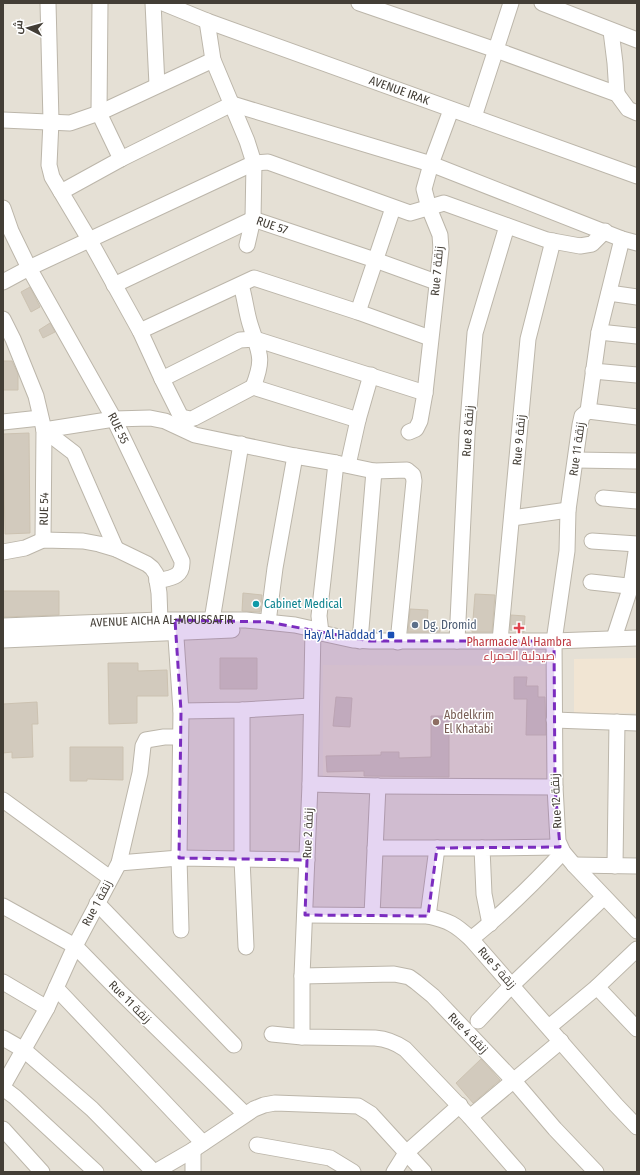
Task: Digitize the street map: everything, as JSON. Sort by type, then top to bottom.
[{"type":"street","points":[[48,3],[51,121],[49,165],[52,177],[90,239],[140,331],[162,379],[179,422],[195,435],[374,471],[407,470],[413,475],[414,481],[398,642]]},
{"type":"street","points":[[100,3],[99,113],[121,159]]},
{"type":"street","points":[[153,3],[157,85]]},
{"type":"street","points":[[474,117],[511,3]]},
{"type":"street","points":[[542,3],[637,40]]},
{"type":"street","points":[[362,4],[496,50],[617,94]]},
{"type":"street","name":"AVENUE IRAK","points":[[172,5],[207,21],[637,176]]},
{"type":"street","points":[[207,21],[213,60],[247,141],[254,163],[253,219],[247,245]]},
{"type":"street","points":[[611,30],[617,94],[628,109],[637,113]]},
{"type":"street","points":[[3,120],[70,123],[99,113],[213,60]]},
{"type":"street","points":[[61,192],[121,159],[232,104],[430,164],[605,231],[622,239],[637,243]]},
{"type":"street","name":"Rue 7 زنقة","points":[[409,432],[414,431],[419,425],[425,393],[436,282],[441,249],[440,235],[428,208],[424,189],[430,164],[451,110]]},
{"type":"street","points":[[3,282],[90,239],[254,163],[268,162],[410,213],[444,203],[553,241],[587,246],[592,244],[605,231]]},
{"type":"street","name":"RUE 55","points":[[3,208],[11,231],[29,268],[114,419],[182,561],[182,570],[178,575],[157,581]]},
{"type":"street","points":[[358,312],[374,260],[393,208]]},
{"type":"street","name":"RUE 57","points":[[114,284],[253,219],[436,282]]},
{"type":"street","name":"Rue 8 زنقة","points":[[457,641],[467,436],[475,333],[507,226]]},
{"type":"street","name":"Rue 11 زنقة","points":[[554,641],[567,551],[568,510],[580,425],[582,416],[588,411],[599,332],[622,239]]},
{"type":"street","name":"Rue 9 زنقة","points":[[500,641],[528,338],[553,241]]},
{"type":"street","points":[[140,331],[254,278],[358,312],[430,338]]},
{"type":"street","points":[[3,422],[42,424],[150,418],[179,422],[194,418],[253,387],[260,368],[260,354],[250,323],[241,285]]},
{"type":"street","points":[[609,293],[637,297]]},
{"type":"street","name":"RUE 54","points":[[3,319],[14,339],[36,396],[42,424],[44,540],[83,541],[99,544],[116,549],[148,564],[156,574],[160,620]]},
{"type":"street","points":[[599,332],[637,336]]},
{"type":"street","points":[[162,379],[240,340],[255,339],[425,393]]},
{"type":"street","points":[[593,371],[637,375]]},
{"type":"street","points":[[316,632],[342,464],[358,420],[371,375]]},
{"type":"street","points":[[253,387],[358,420]]},
{"type":"street","points":[[588,411],[637,418]]},
{"type":"street","points":[[42,424],[74,453],[116,549]]},
{"type":"street","points":[[212,620],[241,444]]},
{"type":"street","points":[[268,622],[275,568],[295,456]]},
{"type":"street","points":[[576,460],[637,461]]},
{"type":"street","points":[[360,641],[374,471]]},
{"type":"street","points":[[602,498],[637,501]]},
{"type":"street","points":[[512,518],[568,510]]},
{"type":"street","points":[[3,552],[26,548],[44,540]]},
{"type":"street","points":[[592,541],[637,545],[634,586],[614,638]]},
{"type":"street","points":[[591,582],[634,586]]},
{"type":"street","name":"AVENUE AICHA AL-MOUSSAFIR","points":[[3,626],[160,620],[175,626],[316,632]]},
{"type":"street","name":"AVENUE AICHA AL-MOUSSAFIR","points":[[3,640],[175,626],[212,620],[246,620],[268,622],[360,641],[554,641],[637,638]]},
{"type":"street","points":[[175,626],[181,711],[179,858],[181,930]]},
{"type":"street","name":"Rue 2 زنقة","points":[[302,1037],[302,976],[310,784],[311,706],[316,632]]},
{"type":"street","name":"Rue 12 زنقة","points":[[554,641],[555,787],[558,841],[561,850]]},
{"type":"street","points":[[181,711],[242,710],[311,706]]},
{"type":"street","points":[[242,710],[242,859],[246,947]]},
{"type":"street","points":[[554,720],[637,723]]},
{"type":"street","points":[[615,866],[617,722]]},
{"type":"street","name":"Rue 1 زنقة","points":[[3,1087],[46,1008],[56,988],[62,970],[119,863],[140,774],[143,746],[146,740],[180,737]]},
{"type":"street","points":[[310,784],[555,787]]},
{"type":"street","points":[[372,915],[378,786]]},
{"type":"street","points":[[3,800],[110,878]]},
{"type":"street","points":[[376,848],[561,850],[604,897],[635,927]]},
{"type":"street","points":[[428,916],[437,848]]},
{"type":"street","points":[[482,848],[484,894],[490,924]]},
{"type":"street","points":[[471,939],[490,924],[528,889],[561,850]]},
{"type":"street","points":[[119,863],[179,858],[307,860]]},
{"type":"street","points":[[574,865],[637,866]]},
{"type":"street","points":[[478,1021],[511,986],[604,897]]},
{"type":"street","points":[[97,903],[234,1045]]},
{"type":"street","name":"Rue 11 زنقة","points":[[3,906],[75,946],[118,991],[245,1114]]},
{"type":"street","name":"Rue 5 زنقة","points":[[305,915],[428,916],[456,925],[471,939],[616,1105],[637,1126]]},
{"type":"street","points":[[549,1028],[597,987],[637,949]]},
{"type":"street","name":"Rue 4 زنقة","points":[[302,976],[394,974],[409,977],[433,996],[514,1081],[555,1129],[596,1172]]},
{"type":"street","points":[[3,982],[46,1008]]},
{"type":"street","points":[[597,987],[637,1029]]},
{"type":"street","points":[[56,988],[198,1146]]},
{"type":"street","points":[[272,1034],[302,1037],[375,1038],[397,1044],[404,1049],[460,1106],[518,1172]]},
{"type":"street","points":[[3,1038],[24,1050],[92,1109],[154,1172],[198,1146],[245,1114],[264,1105],[275,1103],[358,1106],[371,1114],[424,1172]]},
{"type":"street","points":[[470,1117],[561,1042]]},
{"type":"street","points":[[3,1087],[96,1172]]},
{"type":"street","points":[[394,1172],[406,1153],[460,1106]]},
{"type":"street","points":[[3,1129],[42,1172]]},
{"type":"street","points":[[257,1145],[330,1158],[353,1172]]},
{"type":"street","points":[[193,1172],[198,1146]]},
{"type":"highlighted area","points":[[175,620],[268,622],[370,641],[554,641],[555,787],[560,847],[437,848],[428,916],[305,915],[307,860],[179,858],[181,711]]},
{"type":"shaded area","points":[[3,3],[637,3],[637,1172],[3,1172]]},
{"type":"shaded area","points":[[637,658],[637,713],[574,714],[574,659]]},
{"type":"shaded area","name":"Abdelkrim El Khatabi","points":[[323,665],[547,666],[549,779],[323,777]]},
{"type":"building","points":[[30,287],[40,307],[31,312],[21,292]]},
{"type":"building","points":[[50,323],[55,332],[43,338],[39,330]]},
{"type":"building","points":[[3,361],[12,361],[18,374],[18,390],[3,390]]},
{"type":"building","points":[[29,433],[30,533],[5,534],[3,434]]},
{"type":"building","points":[[3,591],[59,591],[59,615],[3,617]]},
{"type":"building","name":"Cabinet Medical","points":[[243,593],[262,595],[260,612],[242,611]]},
{"type":"building","points":[[475,594],[495,595],[492,632],[472,632]]},
{"type":"building","points":[[410,609],[428,610],[427,627],[440,628],[440,632],[408,632]]},
{"type":"building","points":[[511,615],[525,616],[524,632],[510,630]]},
{"type":"building","points":[[220,658],[257,658],[257,689],[220,689]]},
{"type":"building","points":[[108,663],[138,663],[138,671],[167,670],[168,696],[137,696],[137,723],[109,724]]},
{"type":"building","points":[[514,677],[527,677],[526,686],[538,686],[538,697],[545,697],[546,735],[526,735],[527,699],[514,699]]},
{"type":"building","points":[[336,697],[352,698],[350,727],[333,726]]},
{"type":"building","points":[[37,702],[38,724],[32,724],[33,757],[12,758],[12,752],[3,753],[3,704]]},
{"type":"building","points":[[431,716],[449,716],[449,777],[364,776],[364,771],[327,772],[326,756],[381,755],[381,752],[399,752],[399,758],[431,757]]},
{"type":"building","points":[[70,747],[123,747],[123,780],[87,779],[87,781],[70,781]]},
{"type":"building","points":[[481,1059],[500,1080],[473,1103],[456,1083]]},
{"type":"place","name":"Cabinet Medical","points":[[256,604]]},
{"type":"place","name":"Dg. Dromid","points":[[415,625]]},
{"type":"place","name":"Pharmacie Al Hambra صيدلية الحمراء","points":[[519,628]]},
{"type":"place","name":"Hay Al Haddad 1","points":[[391,635]]},
{"type":"place","name":"Abdelkrim El Khatabi","points":[[436,722]]}]
